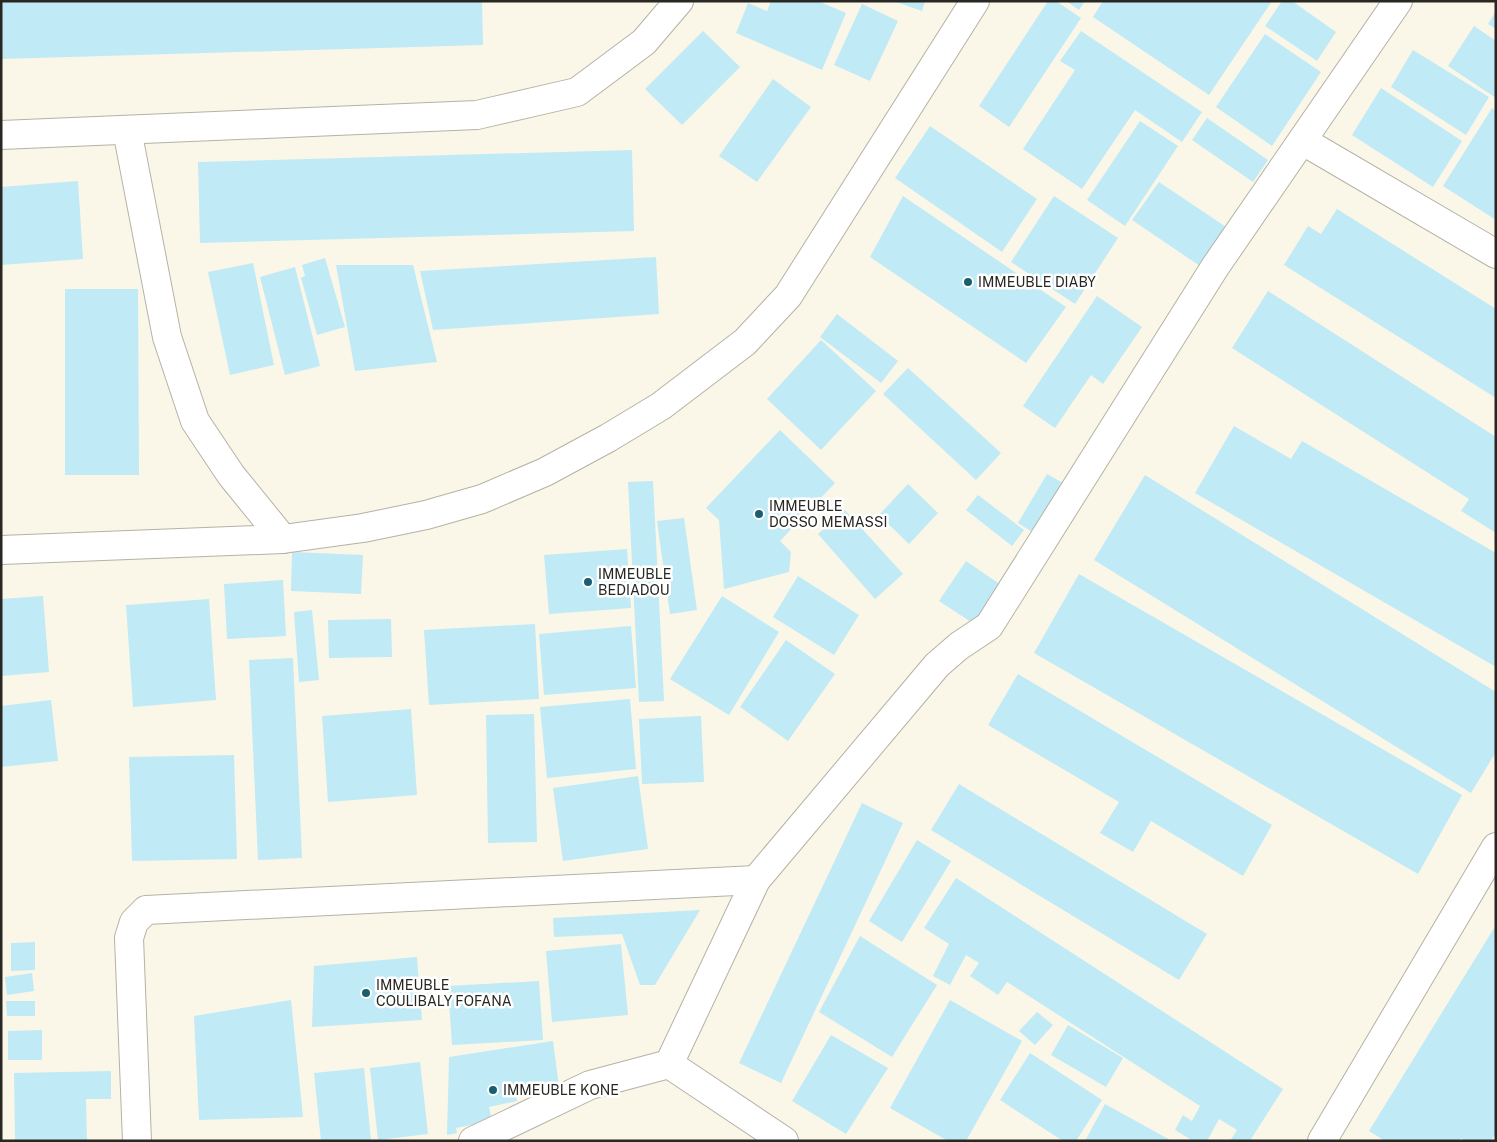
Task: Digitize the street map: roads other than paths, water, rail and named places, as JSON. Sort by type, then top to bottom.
[{"type":"street","points":[[1,135],[476,115],[577,92],[644,42],[680,1]]},
{"type":"street","points":[[1,550],[283,539],[363,528],[426,515],[482,499],[545,472],[608,438],[660,406],[745,342],[788,296],[976,1]]},
{"type":"street","points":[[669,1064],[756,880],[937,665],[958,646],[989,626],[1215,267],[1398,1]]},
{"type":"street","points":[[128,130],[167,337],[195,421],[231,475],[283,539]]},
{"type":"street","points":[[1303,140],[1496,254]]},
{"type":"street","points":[[1322,1141],[1496,847]]},
{"type":"street","points":[[137,1141],[129,938],[134,922],[146,910],[756,880]]},
{"type":"street","points":[[474,1141],[590,1085],[669,1064],[784,1141]]},
{"type":"place","name":"IMMEUBLE DIABY","points":[[968,282]]},
{"type":"place","name":"IMMEUBLE DOSSO MEMASSI","points":[[759,514]]},
{"type":"place","name":"IMMEUBLE BEDIADOU","points":[[588,582]]},
{"type":"place","name":"IMMEUBLE COULIBALY FOFANA","points":[[366,993]]},
{"type":"place","name":"IMMEUBLE KONE","points":[[493,1090]]}]
